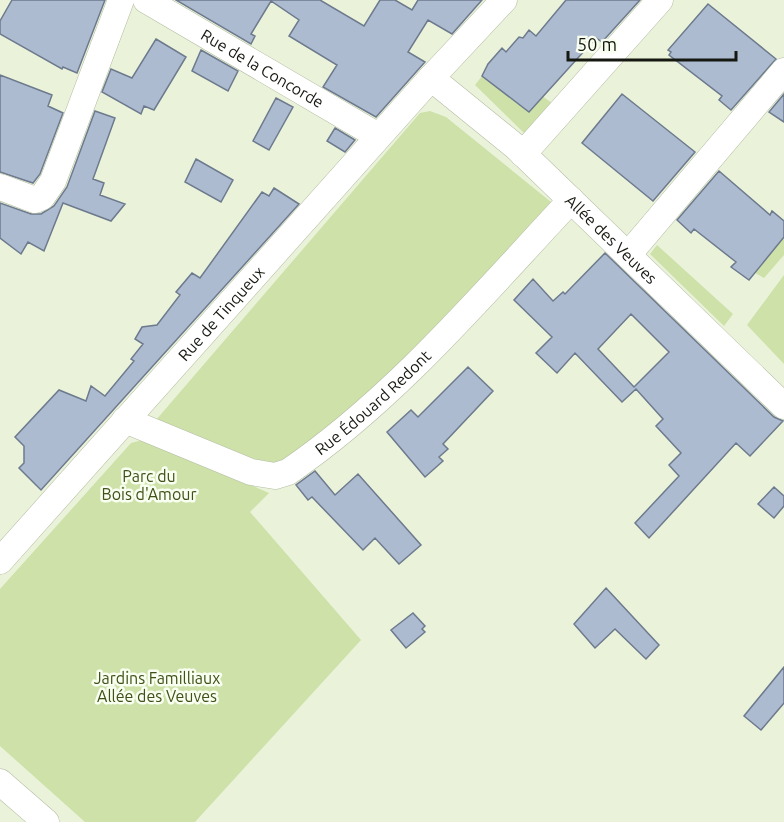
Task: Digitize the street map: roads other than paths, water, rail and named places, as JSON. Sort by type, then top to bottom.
[{"type":"street","points":[[0,187],[35,200],[42,197],[53,181],[121,0]]},
{"type":"street","name":"Rue de la Concorde","points":[[146,0],[378,136]]},
{"type":"street","name":"Rue de Tinqueux","points":[[1,559],[378,136],[504,0]]},
{"type":"street","points":[[523,154],[660,0]]},
{"type":"street","points":[[628,255],[784,70]]},
{"type":"street","name":"Allée des Veuves","points":[[436,72],[572,200],[784,406]]},
{"type":"street","name":"Rue Édouard Redont","points":[[125,420],[250,472],[275,476],[288,472],[379,400],[572,200]]},
{"type":"street","points":[[0,782],[46,822]]},
{"type":"park label","name":"Parc du Bois d'Amour","points":[[149,485]]},
{"type":"park label","name":"Jardins Familliaux Allée des Veuves","points":[[157,687]]}]
